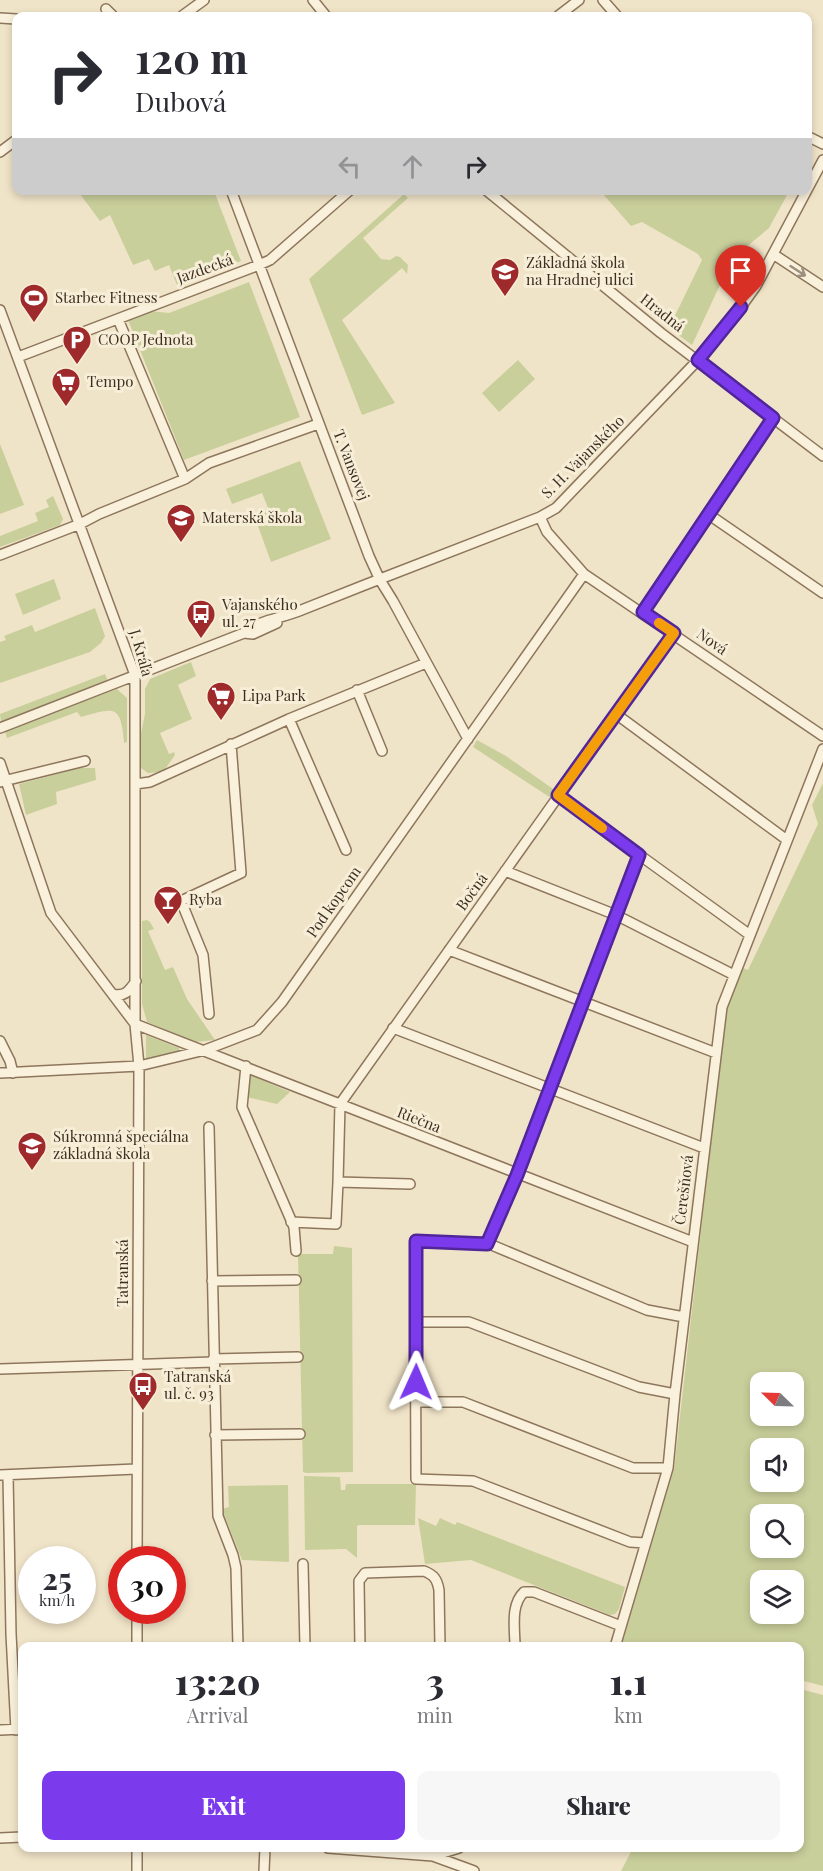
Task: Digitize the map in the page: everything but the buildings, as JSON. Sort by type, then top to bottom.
[{"type":"street","points":[[188,12],[204,0]]},
{"type":"street","points":[[313,0],[323,12]]},
{"type":"street","points":[[563,12],[579,0]]},
{"type":"street","points":[[603,0],[614,12]]},
{"type":"street","points":[[106,9],[109,12]]},
{"type":"street","name":"S. H. Vajanského","points":[[812,181],[823,160]]},
{"type":"street","name":"T. Vansovej","points":[[233,195],[318,424],[380,580],[468,739]]},
{"type":"street","name":"Jazdecká","points":[[18,357],[259,266],[270,260],[344,195]]},
{"type":"street","name":"Hradná","points":[[492,195],[661,333],[823,456]]},
{"type":"street","name":"S. H. Vajanského","points":[[0,728],[244,633],[259,624],[280,619],[540,517],[556,508],[698,360],[746,301],[804,195]]},
{"type":"street","points":[[773,254],[823,287]]},
{"type":"street","name":"J. Kráľa","points":[[0,310],[135,675],[135,1024]]},
{"type":"street","points":[[118,319],[185,479]]},
{"type":"street","points":[[643,612],[773,418]]},
{"type":"street","points":[[0,555],[185,479],[209,463],[318,424]]},
{"type":"street","points":[[708,514],[823,593]]},
{"type":"street","name":"Nová","points":[[540,517],[547,532],[585,574],[823,736]]},
{"type":"street","name":"Pod kopcom","points":[[0,1073],[139,1066],[205,1050],[257,1030],[282,1002],[585,574]]},
{"type":"street","name":"Bočná","points":[[340,1104],[674,633]]},
{"type":"street","points":[[135,783],[150,782],[231,744],[426,663]]},
{"type":"street","points":[[357,690],[382,751]]},
{"type":"street","points":[[616,714],[787,840]]},
{"type":"street","points":[[289,719],[346,850]]},
{"type":"street","points":[[209,1014],[203,955],[181,901],[241,873],[231,744]]},
{"type":"street","name":"Čerešňová","points":[[616,1642],[668,1468],[722,1007],[823,749]]},
{"type":"street","points":[[2,781],[85,761]]},
{"type":"street","points":[[0,763],[2,781],[51,913],[135,1024]]},
{"type":"street","points":[[558,795],[750,935]]},
{"type":"street","points":[[487,1244],[517,1175],[639,855]]},
{"type":"street","points":[[505,871],[616,915],[734,975]]},
{"type":"street","points":[[449,950],[716,1053]]},
{"type":"street","points":[[112,994],[120,996],[128,993],[135,981]]},
{"type":"street","name":"Riečna","points":[[135,1024],[693,1242]]},
{"type":"street","name":"Tatranská","points":[[135,1024],[139,1066],[137,1546]]},
{"type":"street","points":[[393,1028],[704,1149]]},
{"type":"street","points":[[0,1041],[13,1072]]},
{"type":"street","points":[[246,1066],[242,1107],[294,1227],[296,1251]]},
{"type":"street","points":[[291,1222],[336,1224],[340,1104]]},
{"type":"street","points":[[208,1127],[218,1516],[236,1568],[238,1642]]},
{"type":"street","points":[[338,1182],[410,1184]]},
{"type":"street","points":[[645,1543],[630,1542],[473,1481],[416,1479],[416,1241],[487,1244],[647,1310],[684,1317]]},
{"type":"street","points":[[212,1281],[296,1280]]},
{"type":"street","points":[[417,1322],[469,1322],[639,1387],[675,1394]]},
{"type":"street","points":[[0,1369],[298,1358]]},
{"type":"street","points":[[416,1402],[463,1402],[633,1468],[668,1468]]},
{"type":"street","points":[[216,1435],[300,1434]]},
{"type":"street","points":[[18,1718],[5,1532],[4,1475],[136,1469]]},
{"type":"street","points":[[303,1564],[305,1642]]},
{"type":"street","points":[[360,1642],[359,1581],[365,1573],[424,1571],[432,1574],[437,1580],[440,1642]]},
{"type":"street","points":[[515,1642],[514,1611],[518,1598],[524,1592],[534,1592],[621,1626]]},
{"type":"street","points":[[137,1624],[137,1642]]},
{"type":"street","points":[[0,1634],[11,1634]]},
{"type":"street","points":[[0,1730],[18,1730]]},
{"type":"street","points":[[0,1838],[18,1837]]},
{"type":"street","points":[[137,1852],[137,1871]]},
{"type":"street","points":[[264,1871],[265,1852]]},
{"type":"street","points":[[380,1852],[433,1856],[474,1871]]},
{"type":"street","points":[[433,1856],[446,1852]]},
{"type":"green space","points":[[81,195],[216,195],[241,261],[177,285],[169,265],[155,271],[149,259],[133,265],[110,215],[100,221]]},
{"type":"green space","points":[[403,195],[408,198],[363,238],[381,259],[390,260],[396,256],[400,257],[408,265],[407,274],[402,268],[342,320],[395,403],[362,415],[309,279]]},
{"type":"green space","points":[[604,195],[787,195],[769,228],[732,259],[692,345],[669,328],[702,260],[698,254],[642,222],[631,226]]},
{"type":"green space","points":[[249,282],[300,417],[184,460],[128,320],[150,311],[169,313]]},
{"type":"green space","points":[[518,360],[535,379],[499,412],[482,393]]},
{"type":"green space","points":[[0,444],[24,505],[0,514]]},
{"type":"green space","points":[[300,461],[331,539],[271,562],[254,515],[268,508],[262,493],[232,504],[226,489]]},
{"type":"green space","points":[[53,496],[63,519],[60,525],[0,547],[0,536],[38,521],[35,513],[49,507],[46,500]]},
{"type":"green space","points":[[54,579],[61,599],[23,615],[15,594]]},
{"type":"green space","points":[[95,608],[105,636],[101,643],[90,652],[0,683],[0,642],[6,640],[4,636],[32,625],[35,632]]},
{"type":"green space","points":[[191,662],[196,676],[178,685],[192,719],[160,733],[169,754],[174,752],[175,755],[163,772],[148,773],[141,768],[145,689],[150,679]]},
{"type":"green space","points":[[105,674],[108,681],[1,722],[0,714]]},
{"type":"green space","points":[[117,689],[127,698],[127,742],[124,743],[118,715],[108,711],[81,717],[77,712],[7,738],[5,731]]},
{"type":"green space","points":[[477,740],[506,756],[556,791],[551,798],[473,747]]},
{"type":"green space","points":[[80,768],[95,768],[96,780],[56,792],[57,804],[26,815],[19,784]]},
{"type":"green space","points":[[823,783],[823,1686],[804,1681],[804,1642],[622,1642],[674,1469],[726,1010],[740,967],[748,970],[818,824],[812,805]]},
{"type":"green space","points":[[147,920],[154,929],[148,931],[165,970],[173,967],[187,999],[215,1040],[195,1042],[147,1022],[142,1004],[142,921]]},
{"type":"green space","points":[[146,1035],[179,1048],[179,1051],[154,1059],[146,1059]]},
{"type":"green space","points":[[250,1075],[290,1092],[277,1104],[246,1097]]},
{"type":"green space","points":[[334,1246],[352,1248],[353,1472],[306,1473],[303,1472],[298,1254],[333,1254]]},
{"type":"green space","points":[[304,1476],[340,1477],[341,1490],[345,1490],[346,1484],[416,1484],[415,1525],[357,1526],[357,1558],[346,1549],[305,1550]]},
{"type":"green space","points":[[288,1485],[289,1562],[242,1560],[222,1509],[229,1507],[228,1486]]},
{"type":"green space","points":[[418,1518],[436,1526],[440,1518],[455,1525],[457,1522],[625,1587],[619,1609],[615,1614],[610,1615],[471,1560],[425,1564]]},
{"type":"green space","points":[[804,1690],[823,1695],[823,1871],[621,1871],[631,1852],[804,1852]]},
{"type":"slow traffic","points":[[602,828],[558,795],[674,633],[659,623]]},
{"type":"place","name":"Základná škola na Hradnej ulici","points":[[505,298]]},
{"type":"place","name":"Starbec Fitness","points":[[34,324]]},
{"type":"place","name":"COOP Jednota","points":[[77,366]]},
{"type":"place","name":"Tempo","points":[[66,408]]},
{"type":"place","name":"Materská škola","points":[[181,544]]},
{"type":"place","name":"Vajanského ul. 27","points":[[201,640]]},
{"type":"place","name":"Lipa Park","points":[[221,722]]},
{"type":"place","name":"Ryba","points":[[168,926]]},
{"type":"place","name":"Súkromná špeciálna základná škola","points":[[32,1172]]},
{"type":"place","name":"Tatranská ul. č. 93","points":[[143,1412]]},
{"type":"route","points":[[416,1382],[416,1241],[487,1244],[517,1175],[639,855],[558,795],[674,633],[643,612],[773,418],[698,360],[741,307]]}]
